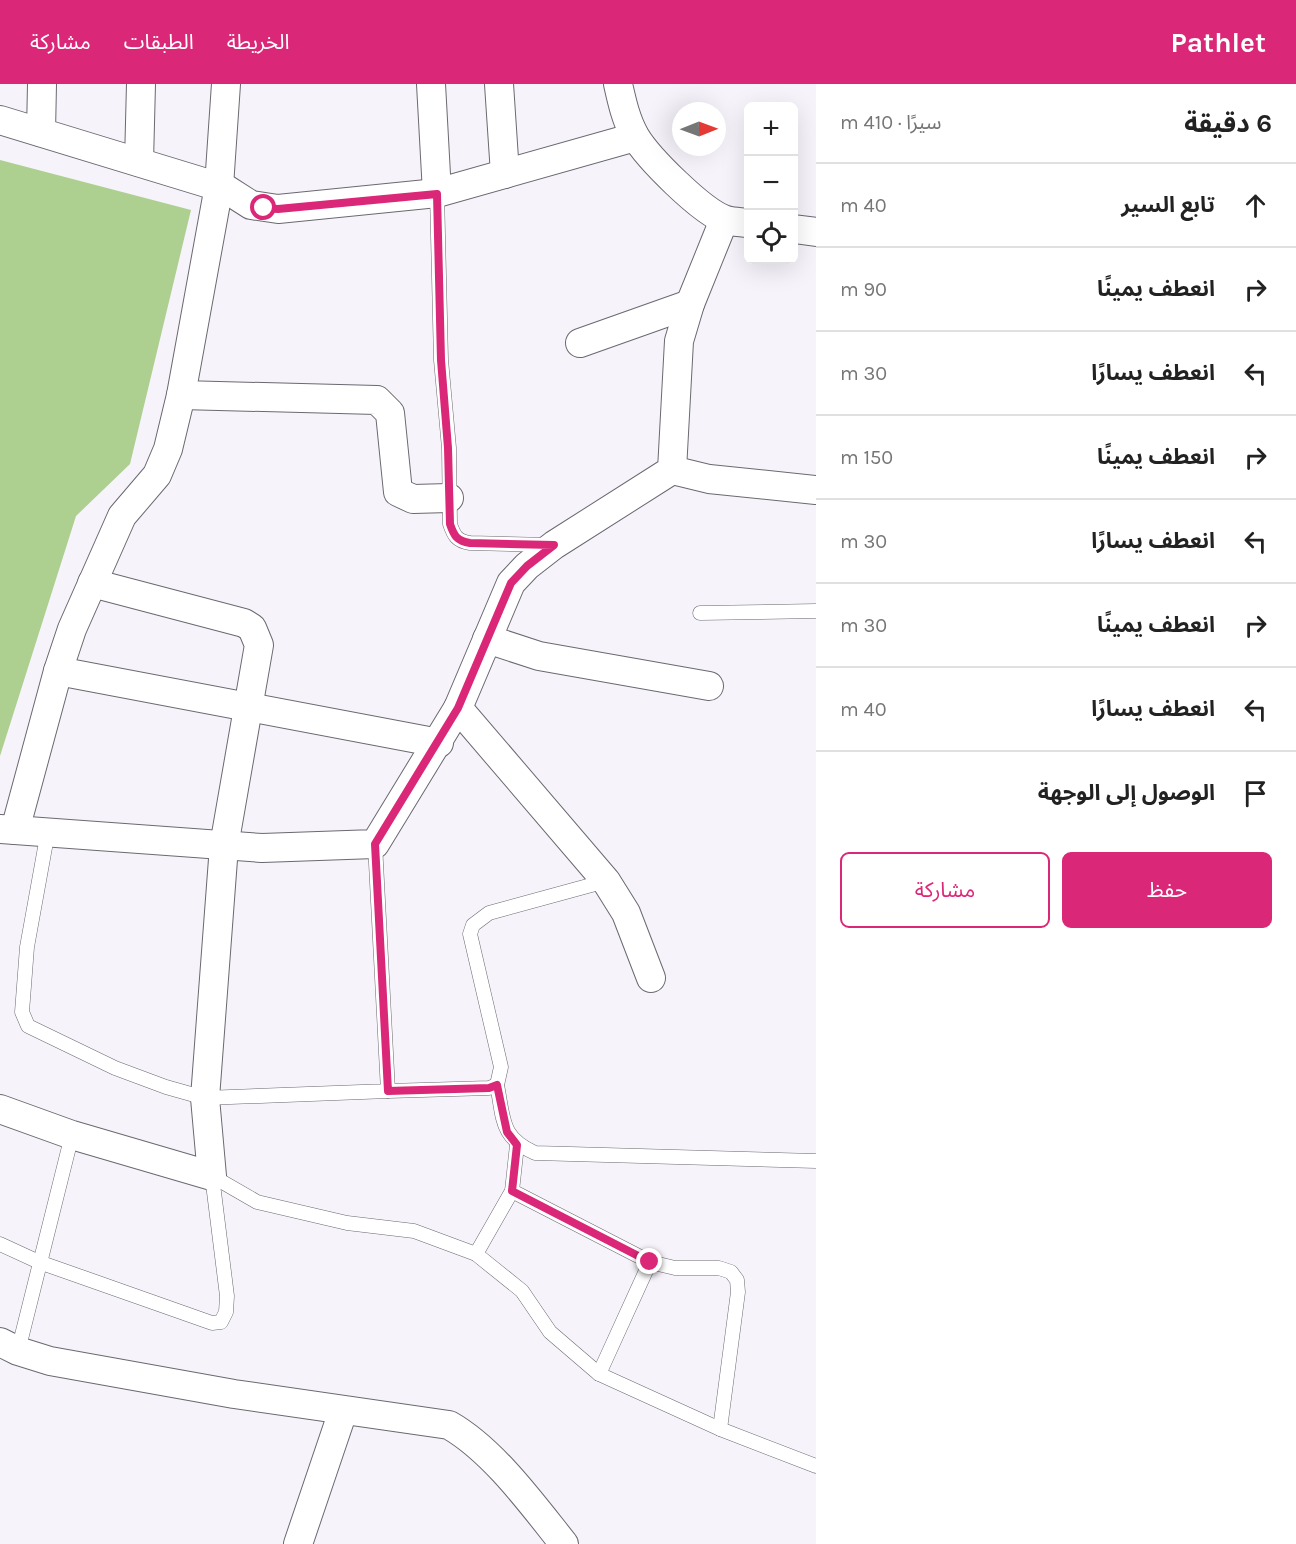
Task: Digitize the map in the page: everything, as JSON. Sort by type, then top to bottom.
[{"type":"street","points":[[41,132],[42,84]]},
{"type":"street","points":[[139,162],[141,84]]},
{"type":"street","points":[[226,84],[219,186],[181,395],[168,449],[156,475],[122,516],[92,583],[58,670],[8,829],[224,846],[324,848],[375,844],[458,708],[511,583],[527,566],[554,545],[672,470],[709,479],[816,490]]},
{"type":"street","points":[[431,84],[437,194]]},
{"type":"street","points":[[499,84],[505,174]]},
{"type":"street","points":[[618,84],[624,111],[635,137],[666,173],[699,203],[736,221],[690,304],[679,341],[672,470]]},
{"type":"street","points":[[0,120],[219,186],[233,192],[251,205],[278,209],[437,194],[635,137]]},
{"type":"street","points":[[798,230],[816,232]]},
{"type":"street","points":[[580,343],[690,304]]},
{"type":"street","points":[[181,395],[377,400],[390,413],[398,492],[413,499],[449,498]]},
{"type":"street","points":[[0,1109],[72,1135],[212,1176],[205,1098],[224,846],[259,645],[252,628],[244,623],[92,583]]},
{"type":"street","points":[[487,639],[539,656],[709,687]]},
{"type":"street","points":[[58,670],[439,742]]},
{"type":"street","points":[[458,708],[606,881],[626,913],[651,978]]},
{"type":"street","points":[[9,1346],[50,1361],[343,1411],[426,1420],[449,1425],[468,1436],[564,1544]]},
{"type":"street","points":[[298,1544],[343,1411]]},
{"type":"lane","points":[[437,194],[441,360],[448,448],[450,524],[453,536],[460,541],[554,545]]},
{"type":"lane","points":[[700,613],[816,611]]},
{"type":"lane","points":[[48,831],[27,948],[24,1020],[28,1026],[115,1068],[166,1087],[205,1098],[489,1088],[497,1085]]},
{"type":"lane","points":[[375,844],[388,1091]]},
{"type":"lane","points":[[606,881],[489,913],[473,925],[470,934],[501,1067],[497,1085],[507,1132],[517,1145],[535,1153],[816,1161]]},
{"type":"lane","points":[[9,1346],[39,1262],[72,1135]]},
{"type":"lane","points":[[476,1254],[512,1191],[517,1145]]},
{"type":"lane","points":[[212,1176],[257,1202],[347,1223],[414,1231],[476,1254],[522,1291],[550,1332],[599,1374],[720,1429],[816,1466]]},
{"type":"lane","points":[[0,1244],[39,1262],[212,1323],[220,1322],[226,1312],[226,1296],[212,1176]]},
{"type":"lane","points":[[512,1191],[650,1262],[675,1268],[718,1268],[731,1272],[737,1280],[720,1429]]},
{"type":"lane","points":[[599,1374],[650,1262]]},
{"type":"green space","points":[[0,160],[191,210],[130,464],[76,516],[0,756]]},
{"type":"route","points":[[264,208],[278,209],[437,194],[441,360],[448,448],[450,524],[453,536],[460,541],[470,543],[554,545],[527,566],[511,583],[458,708],[375,844],[388,1091],[489,1088],[497,1085],[507,1132],[517,1145],[512,1191],[650,1262]]}]
